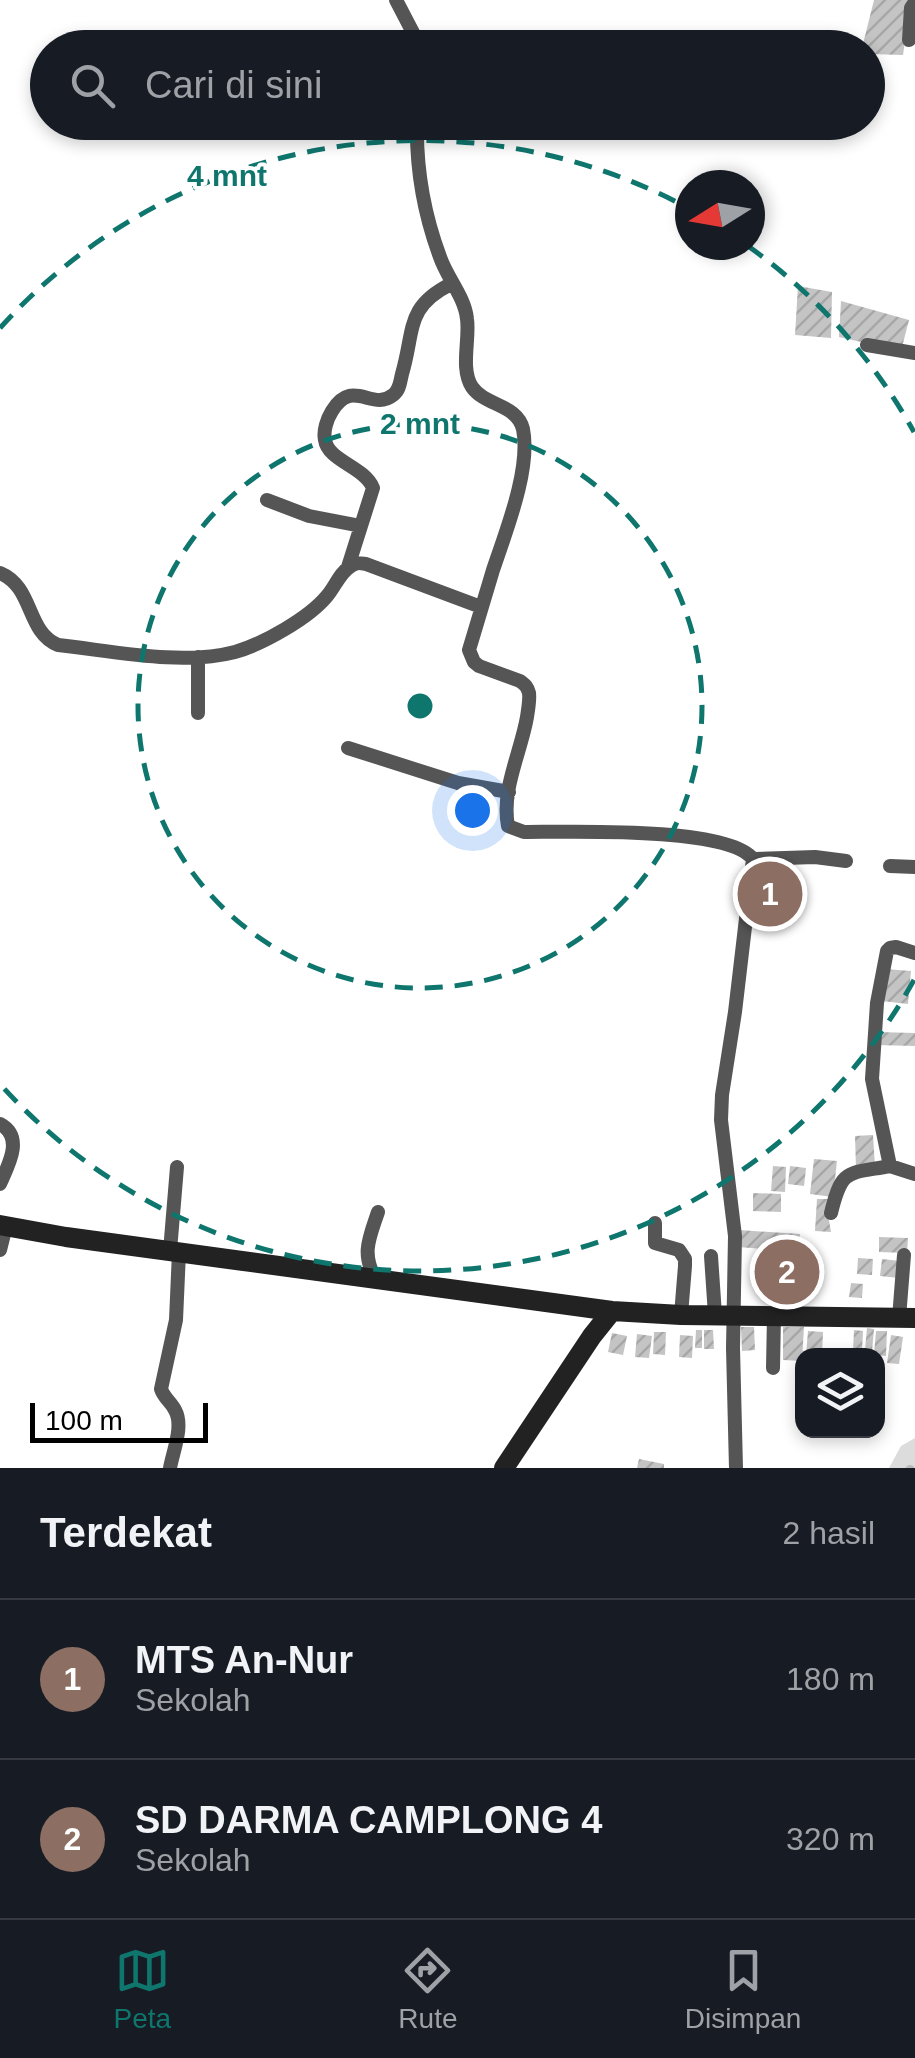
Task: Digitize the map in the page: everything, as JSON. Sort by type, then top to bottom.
[{"type":"street","points":[[396,0],[411,30]]},
{"type":"street","points":[[910,40],[911,8],[915,2]]},
{"type":"street","points":[[417,140],[425,209],[440,258],[467,315],[469,380],[480,395],[513,413],[523,432],[524,453],[515,503],[470,650],[478,666],[520,680],[529,693],[509,792],[508,826],[524,832],[665,834],[727,844],[744,850],[753,859],[815,857],[846,861]]},
{"type":"street","points":[[0,574],[16,583],[40,631],[58,645],[198,657],[236,652],[273,636],[326,598],[348,567],[372,494],[372,483],[327,447],[324,436],[328,416],[346,395],[391,398],[398,390],[416,313],[433,293],[451,284]]},
{"type":"street","points":[[867,345],[915,353]]},
{"type":"street","points":[[267,500],[309,516],[361,526]]},
{"type":"street","points":[[348,567],[366,564],[481,607]]},
{"type":"street","points":[[198,657],[198,713]]},
{"type":"street","points":[[348,748],[458,782],[509,792]]},
{"type":"street","points":[[725,1315],[736,1236],[723,1144],[722,1095],[753,859]]},
{"type":"street","points":[[890,866],[915,867]]},
{"type":"street","points":[[890,1166],[873,1091],[877,1003],[890,948],[915,952]]},
{"type":"street","points":[[0,1124],[12,1133],[14,1142],[0,1184]]},
{"type":"street","points":[[831,1212],[841,1181],[848,1176],[890,1166],[915,1174]]},
{"type":"street","points":[[170,1468],[178,1426],[175,1409],[160,1390],[176,1320],[177,1167]]},
{"type":"street","points":[[376,1280],[366,1255],[378,1212]]},
{"type":"street","points":[[655,1223],[655,1243],[675,1248],[684,1259],[681,1315]]},
{"type":"street","points":[[0,1250],[3,1226],[612,1311],[907,1318],[904,1255]]},
{"type":"street","points":[[710,1256],[725,1315],[736,1468]]},
{"type":"street","points":[[504,1468],[612,1311]]},
{"type":"street","points":[[773,1368],[774,1316]]},
{"type":"green space","points":[[915,1438],[915,1468],[889,1468],[901,1446]]},
{"type":"building","points":[[874,0],[911,0],[903,55],[885,54],[885,30],[866,30]]},
{"type":"building","points":[[798,286],[832,292],[831,338],[795,335]]},
{"type":"building","points":[[841,301],[909,320],[901,351],[839,337]]},
{"type":"building","points":[[758,881],[784,884],[782,908],[756,905]]},
{"type":"building","points":[[885,969],[911,971],[908,1004],[882,1001]]},
{"type":"building","points":[[876,1032],[915,1033],[915,1046],[876,1045]]},
{"type":"building","points":[[873,1135],[875,1167],[856,1168],[855,1136]]},
{"type":"building","points":[[814,1159],[837,1161],[833,1197],[810,1194]]},
{"type":"building","points":[[773,1166],[786,1167],[785,1192],[771,1191]]},
{"type":"building","points":[[790,1166],[806,1168],[804,1186],[788,1184]]},
{"type":"building","points":[[753,1193],[781,1194],[781,1212],[753,1211]]},
{"type":"building","points":[[817,1199],[833,1199],[828,1215],[831,1232],[815,1231]]},
{"type":"building","points":[[739,1230],[800,1234],[796,1295],[775,1293],[778,1250],[738,1247]]},
{"type":"building","points":[[879,1237],[908,1238],[907,1253],[879,1252]]},
{"type":"building","points":[[858,1258],[873,1259],[872,1275],[857,1274]]},
{"type":"building","points":[[882,1259],[900,1261],[899,1278],[880,1276]]},
{"type":"building","points":[[851,1283],[863,1284],[862,1298],[849,1297]]},
{"type":"building","points":[[741,1327],[754,1327],[755,1350],[742,1351]]},
{"type":"building","points":[[783,1327],[804,1327],[803,1348],[795,1348],[795,1361],[783,1360]]},
{"type":"building","points":[[867,1328],[874,1329],[872,1348],[865,1348]]},
{"type":"building","points":[[696,1330],[702,1330],[702,1348],[695,1348]]},
{"type":"building","points":[[704,1330],[713,1330],[714,1349],[704,1349]]},
{"type":"building","points":[[854,1330],[863,1331],[862,1348],[853,1348]]},
{"type":"building","points":[[808,1331],[823,1332],[822,1348],[807,1348]]},
{"type":"building","points":[[876,1331],[887,1331],[886,1356],[885,1348],[875,1348]]},
{"type":"building","points":[[654,1332],[666,1332],[665,1355],[653,1354]]},
{"type":"building","points":[[612,1333],[627,1336],[623,1355],[608,1352]]},
{"type":"building","points":[[637,1334],[652,1336],[649,1358],[635,1357]]},
{"type":"building","points":[[680,1335],[693,1336],[692,1358],[679,1357]]},
{"type":"building","points":[[891,1335],[903,1337],[899,1364],[887,1363]]},
{"type":"building","points":[[639,1459],[664,1464],[664,1468],[637,1468]]},
{"type":"place","name":"MTS An-Nur","points":[[770,894]]},
{"type":"place","name":"SD DARMA CAMPLONG 4","points":[[787,1272]]}]
